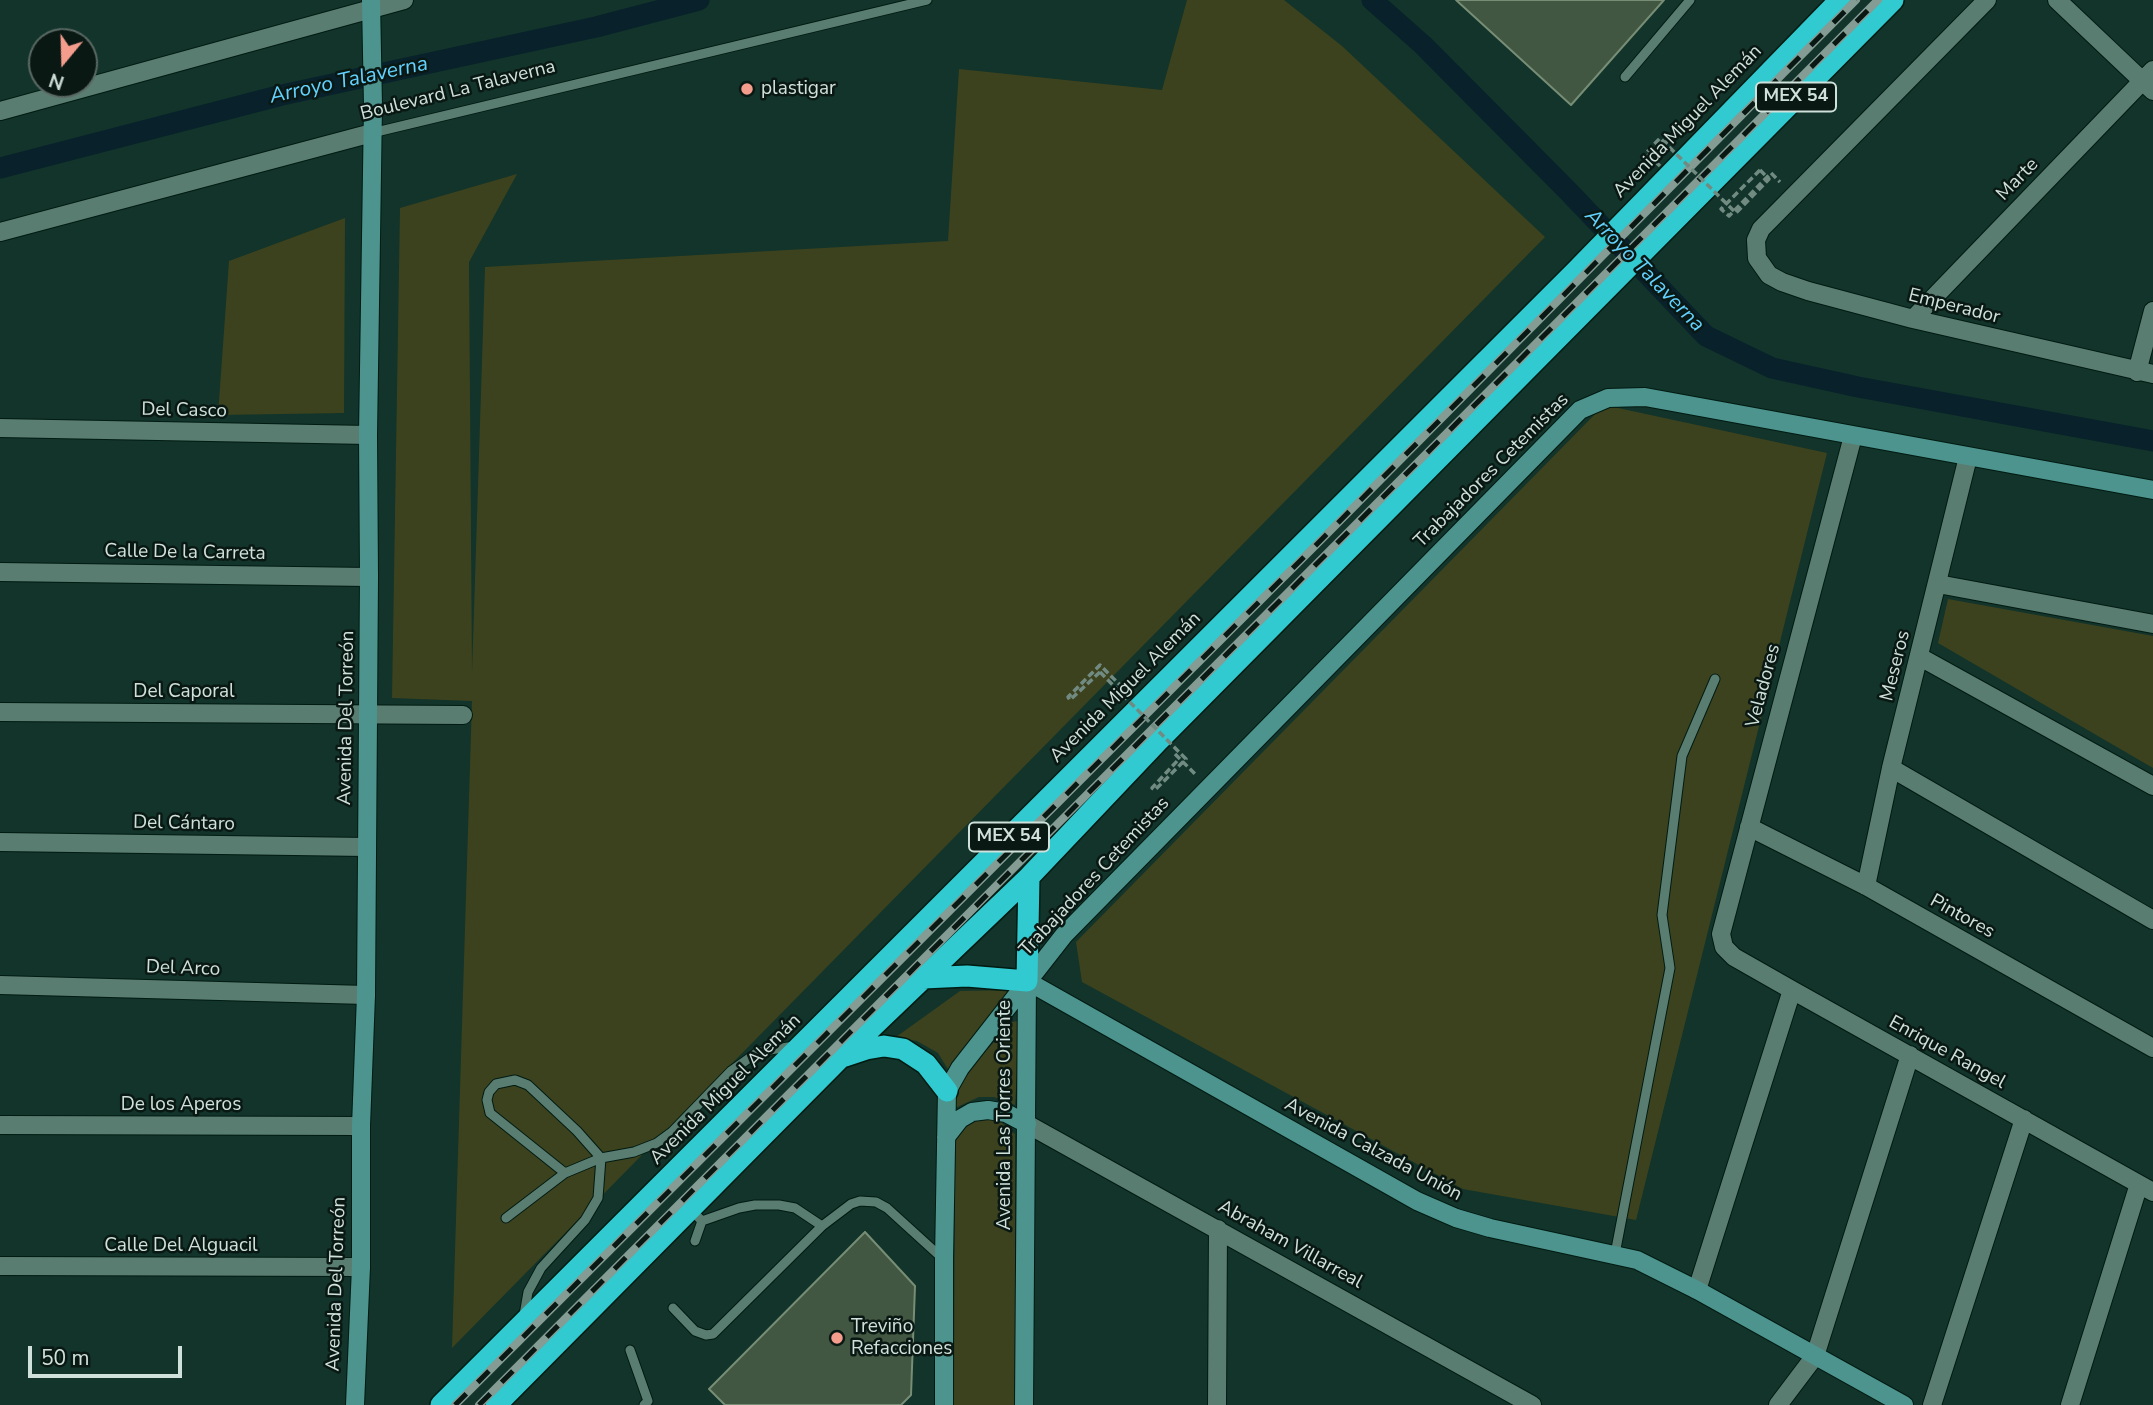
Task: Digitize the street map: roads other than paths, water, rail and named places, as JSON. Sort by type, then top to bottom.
[{"type":"highway","name":"Avenida Miguel Alemán","points":[[441,1405],[1577,270],[1666,168],[1840,0]]},
{"type":"highway","name":"MEX 54","points":[[496,1405],[696,1215],[840,1058],[1029,877],[1159,740],[1893,0]]},
{"type":"highway","points":[[923,978],[967,976],[1027,981],[1029,877]]},
{"type":"highway","points":[[840,1058],[884,1046],[902,1049],[926,1064],[947,1091]]},
{"type":"street","points":[[0,111],[372,4],[404,0]]},
{"type":"street","name":"Emperador","points":[[1987,0],[1761,229],[1756,240],[1757,258],[1769,275],[1782,282],[1913,319],[2145,373]]},
{"type":"street","points":[[2057,0],[2149,81]]},
{"type":"street","name":"Avenida Del Torreón","points":[[355,1405],[361,1267],[361,1126],[366,995],[372,4]]},
{"type":"street","name":"Marte","points":[[1913,319],[2149,81]]},
{"type":"street","name":"Boulevard La Talaverna","points":[[0,232],[372,133]]},
{"type":"street","points":[[2145,373],[2153,311]]},
{"type":"street","name":"Trabajadores Cetemistas","points":[[1027,981],[1065,935],[1580,410],[1608,398],[1645,397],[2153,490]]},
{"type":"street","name":"Del Casco","points":[[0,428],[368,435]]},
{"type":"street","name":"Veladores","points":[[1724,947],[1721,934],[1853,436]]},
{"type":"street","name":"Meseros","points":[[1866,887],[1891,768],[1968,457]]},
{"type":"street","name":"Calle De la Carreta","points":[[0,572],[369,577]]},
{"type":"street","points":[[1938,584],[2153,624]]},
{"type":"street","points":[[1920,657],[2153,786]]},
{"type":"street","name":"Del Caporal","points":[[0,712],[463,715]]},
{"type":"street","points":[[1891,768],[2153,920]]},
{"type":"street","name":"Pintores","points":[[1749,827],[1866,887],[2153,1048]]},
{"type":"street","name":"Del Cántaro","points":[[0,842],[367,847]]},
{"type":"street","name":"Enrique Rangel","points":[[1724,947],[1734,957],[2146,1188]]},
{"type":"street","name":"Avenida Las Torres Oriente","points":[[944,1405],[947,1091],[977,1044],[1027,981]]},
{"type":"street","name":"Avenida Las Torres Oriente","points":[[1024,1405],[1027,981]]},
{"type":"street","name":"Avenida Calzada Unión","points":[[1027,981],[1417,1201],[1456,1218],[1490,1228],[1637,1260],[1697,1290],[1904,1405]]},
{"type":"street","name":"Del Arco","points":[[0,985],[366,995]]},
{"type":"street","points":[[1697,1290],[1792,990]]},
{"type":"street","points":[[1778,1405],[1815,1356],[1910,1055]]},
{"type":"street","points":[[946,1137],[960,1119],[972,1112],[988,1110],[1006,1113],[1027,1124]]},
{"type":"street","points":[[1932,1405],[2024,1119]]},
{"type":"street","name":"Abraham Villarreal","points":[[1027,1124],[1532,1405]]},
{"type":"street","name":"De los Aperos","points":[[0,1125],[361,1126]]},
{"type":"street","points":[[2070,1405],[2146,1188]]},
{"type":"street","points":[[1217,1405],[1218,1229]]},
{"type":"street","name":"Calle Del Alguacil","points":[[0,1266],[361,1267]]},
{"type":"lane","name":"Boulevard La Talaverna","points":[[372,133],[927,0]]},
{"type":"lane","points":[[1625,78],[1690,0]]},
{"type":"lane","points":[[1615,1254],[1670,968],[1661,915],[1682,756],[1715,679]]},
{"type":"lane","points":[[506,1218],[565,1173],[601,1158],[634,1152],[657,1143],[672,1132],[731,1071],[758,1052],[803,1044]]},
{"type":"lane","points":[[523,1324],[528,1292],[541,1268],[585,1220],[598,1198],[601,1158],[577,1131],[528,1085],[515,1080],[496,1084],[486,1100],[490,1113],[565,1173]]},
{"type":"lane","points":[[673,1308],[695,1331],[706,1335],[713,1334],[822,1226],[851,1204],[860,1201],[876,1202],[887,1208],[944,1259]]},
{"type":"lane","points":[[695,1241],[696,1215],[755,1205],[795,1208],[822,1226]]},
{"type":"lane","points":[[630,1350],[648,1404]]},
{"type":"waterway","name":"Arroyo Talaverna","points":[[0,168],[282,95],[596,27],[699,0]]},
{"type":"waterway","name":"Arroyo Talaverna","points":[[1372,0],[1423,45],[1569,192],[1706,336],[1772,368],[1858,387],[2153,441]]},
{"type":"railway","points":[[455,1405],[1325,536],[1856,0]]},
{"type":"railway","points":[[479,1405],[1878,0]]},
{"type":"place","name":"plastigar","points":[[747,89]]},
{"type":"place","name":"Treviño Refacciones","points":[[837,1338]]}]
